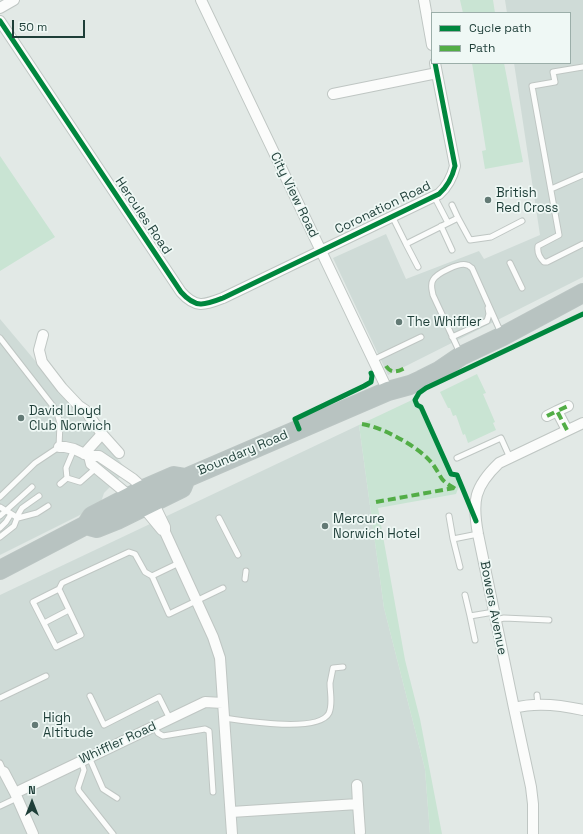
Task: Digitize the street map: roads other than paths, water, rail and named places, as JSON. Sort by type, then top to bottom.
[{"type":"highway","name":"Boundary Road","points":[[0,570],[86,525],[92,516],[142,499],[182,488],[186,478],[388,391],[410,385],[439,370],[461,356],[503,336],[583,293]]},
{"type":"street","points":[[0,8],[14,0]]},
{"type":"street","name":"City View Road","points":[[201,0],[388,391]]},
{"type":"street","points":[[424,0],[431,39]]},
{"type":"street","name":"Hercules Road","points":[[0,21],[176,286],[188,300],[196,304],[207,304],[223,298],[320,250]]},
{"type":"street","name":"Coronation Road","points":[[320,250],[434,196],[444,189],[449,182],[455,166],[435,64]]},
{"type":"street","points":[[333,94],[437,73]]},
{"type":"street","points":[[43,335],[39,350],[42,362],[62,388],[79,406],[85,410],[102,434],[119,452]]},
{"type":"street","points":[[547,416],[568,406]]},
{"type":"street","points":[[557,411],[567,430]]},
{"type":"street","name":"Bowers Avenue","points":[[533,834],[532,794],[478,534],[474,507],[478,489],[489,473],[499,463],[583,423]]},
{"type":"street","points":[[87,455],[102,434]]},
{"type":"street","points":[[59,447],[74,449],[87,455],[99,456],[133,479],[142,499],[165,527],[165,532],[213,637],[220,658],[232,834]]},
{"type":"street","points":[[87,455],[91,464],[142,499]]},
{"type":"street","points":[[514,708],[537,700],[583,710]]},
{"type":"street","name":"Whiffler Road","points":[[16,796],[85,759],[205,702],[223,703]]},
{"type":"street","points":[[2,768],[33,834]]},
{"type":"street","points":[[356,785],[360,832]]},
{"type":"street","points":[[231,812],[358,804]]},
{"type":"lane","points":[[583,67],[553,72],[555,82],[532,86],[559,235],[538,246],[538,251],[542,261],[547,262],[583,244]]},
{"type":"lane","points":[[551,189],[583,175]]},
{"type":"lane","points":[[434,196],[448,223]]},
{"type":"lane","points":[[452,204],[470,240],[491,237],[522,221]]},
{"type":"lane","points":[[392,216],[418,267]]},
{"type":"lane","points":[[406,244],[458,218]]},
{"type":"lane","points":[[441,226],[452,250]]},
{"type":"lane","points":[[510,263],[522,288]]},
{"type":"lane","points":[[461,356],[432,295],[431,286],[434,278],[458,265],[466,264],[472,268],[503,336]]},
{"type":"lane","points":[[452,337],[487,321],[489,314],[488,303]]},
{"type":"lane","points":[[373,360],[421,337]]},
{"type":"lane","points":[[0,338],[56,410],[60,424],[59,447],[35,462],[0,497]]},
{"type":"lane","points":[[457,458],[503,437],[510,458]]},
{"type":"lane","points":[[67,478],[66,468],[74,449]]},
{"type":"lane","points":[[67,478],[80,482],[96,468]]},
{"type":"lane","points":[[60,484],[67,478]]},
{"type":"lane","points":[[0,516],[32,486]]},
{"type":"lane","points":[[0,537],[14,526],[22,508],[39,496]]},
{"type":"lane","points":[[0,507],[18,518],[36,513],[48,506]]},
{"type":"lane","points":[[0,528],[11,514]]},
{"type":"lane","points":[[449,516],[460,567]]},
{"type":"lane","points":[[219,518],[238,555]]},
{"type":"lane","points":[[453,539],[478,534]]},
{"type":"lane","points":[[59,589],[81,635],[56,647],[33,602],[59,589],[62,583],[129,552],[135,554],[145,572],[152,576],[169,614],[223,588]]},
{"type":"lane","points":[[152,576],[179,563]]},
{"type":"lane","points":[[245,579],[246,571]]},
{"type":"lane","points":[[465,595],[475,640]]},
{"type":"lane","points":[[44,623],[69,610]]},
{"type":"lane","points":[[470,616],[495,616],[504,618],[549,620]]},
{"type":"lane","points":[[224,718],[278,725],[319,722],[328,716],[331,708],[330,681],[333,668],[343,667]]},
{"type":"lane","points":[[0,698],[46,676]]},
{"type":"lane","points":[[90,696],[104,725],[159,697],[170,719]]},
{"type":"lane","points":[[154,726],[158,733],[162,736],[205,729],[210,731],[214,792]]},
{"type":"lane","points":[[85,759],[103,789],[117,798]]},
{"type":"lane","points":[[85,759],[84,770],[78,788],[79,791],[113,834]]},
{"type":"lane","points":[[0,806],[16,796]]},
{"type":"place","name":"British Red Cross","points":[[488,200]]},
{"type":"place","name":"The Whiffler","points":[[399,322]]},
{"type":"place","name":"David Lloyd Club Norwich","points":[[21,418]]},
{"type":"place","name":"Mercure Norwich Hotel","points":[[325,526]]},
{"type":"place","name":"High Altitude","points":[[35,725]]}]
